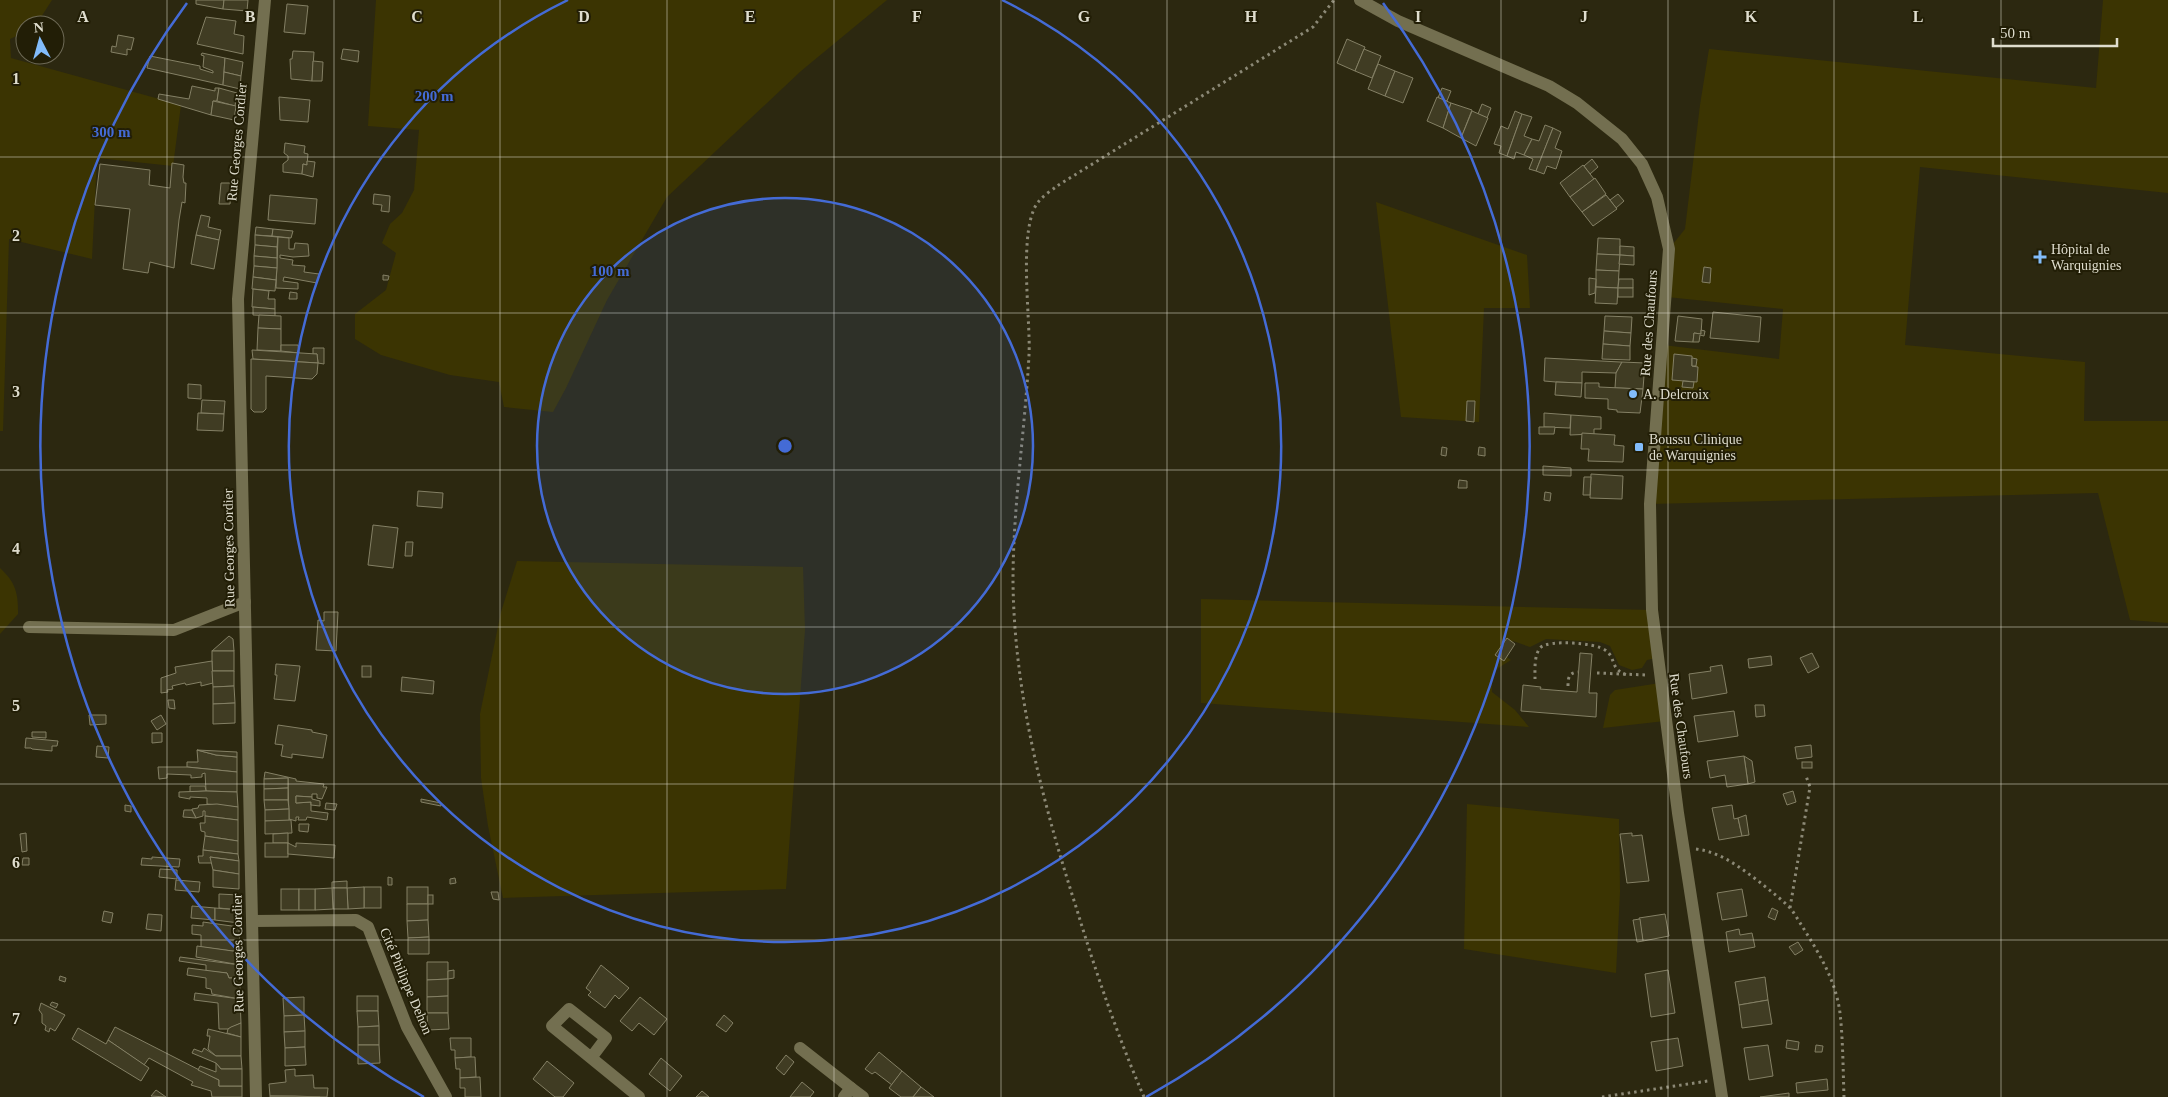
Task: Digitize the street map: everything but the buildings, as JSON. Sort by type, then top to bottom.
[{"type":"street","name":"Rue Georges Cordier","points":[[256,1097],[238,299],[265,0]]},
{"type":"street","name":"Rue des Chaufours","points":[[1360,0],[1398,21],[1549,86],[1577,103],[1622,138],[1642,164],[1657,197],[1670,249],[1650,504],[1652,610],[1683,848],[1722,1097]]},
{"type":"street","points":[[29,627],[174,630],[245,602]]},
{"type":"street","name":"Cité Philippe Dehon","points":[[252,921],[356,920],[368,927],[406,1027],[446,1097]]},
{"type":"street","points":[[800,1048],[848,1093],[863,1097]]},
{"type":"street","points":[[591,1058],[638,1097]]},
{"type":"path","points":[[1144,1097],[1091,954],[1054,836],[1032,744],[1017,648],[1013,581],[1029,352],[1027,240],[1029,227],[1038,202],[1057,186],[1313,27],[1334,0]]},
{"type":"path","points":[[1535,679],[1538,653],[1544,645],[1551,643],[1585,644],[1605,650],[1610,655],[1618,672],[1627,675]]},
{"type":"path","points":[[1568,686],[1569,676],[1578,672]]},
{"type":"path","points":[[1597,673],[1659,675]]},
{"type":"path","points":[[1790,908],[1810,787],[1806,776]]},
{"type":"path","points":[[1683,848],[1709,851],[1736,865],[1790,908],[1824,963],[1835,989],[1840,1012],[1844,1097]]},
{"type":"path","points":[[1602,1097],[1719,1080]]},
{"type":"shaded area","points":[[0,0],[52,0],[42,15],[15,15],[15,37],[10,39],[11,58],[15,59],[15,65],[36,65],[181,105],[173,166],[97,158],[92,259],[9,239],[3,431],[0,431]]},
{"type":"shaded area","points":[[376,0],[887,0],[801,71],[667,197],[607,300],[553,412],[504,407],[499,382],[450,375],[381,355],[355,339],[355,314],[386,290],[396,253],[382,243],[390,224],[402,213],[414,190],[419,130],[368,126]]},
{"type":"shaded area","points":[[2103,0],[2168,0],[2168,193],[1920,167],[1905,345],[2085,362],[2084,421],[2168,421],[2168,623],[2130,620],[2098,493],[1650,504],[1663,345],[1779,359],[1783,309],[1667,297],[1669,249],[1685,229],[1700,105],[1709,49],[2096,88]]},
{"type":"shaded area","points":[[1376,202],[1527,255],[1530,308],[1484,308],[1479,422],[1401,417]]},
{"type":"shaded area","points":[[517,561],[803,567],[805,630],[786,889],[503,898],[488,826],[481,778],[480,714],[501,612]]},
{"type":"shaded area","points":[[0,568],[10,579],[15,589],[18,614],[0,634]]},
{"type":"shaded area","points":[[1201,599],[1652,610],[1657,658],[1647,660],[1642,668],[1632,670],[1619,665],[1610,646],[1600,642],[1546,639],[1530,647],[1513,641],[1504,655],[1511,660],[1495,672],[1492,680],[1492,692],[1515,710],[1529,727],[1201,703]]},
{"type":"shaded area","points":[[1660,683],[1665,721],[1603,728],[1610,695],[1615,690]]},
{"type":"shaded area","points":[[1467,804],[1619,819],[1620,892],[1616,973],[1464,949]]},
{"type":"place","name":"Hôpital de Warquignies","points":[[2040,257]]},
{"type":"place","name":"A. Delcroix","points":[[1633,394]]},
{"type":"place","name":"Boussu Clinique de Warquignies","points":[[1639,447]]}]
